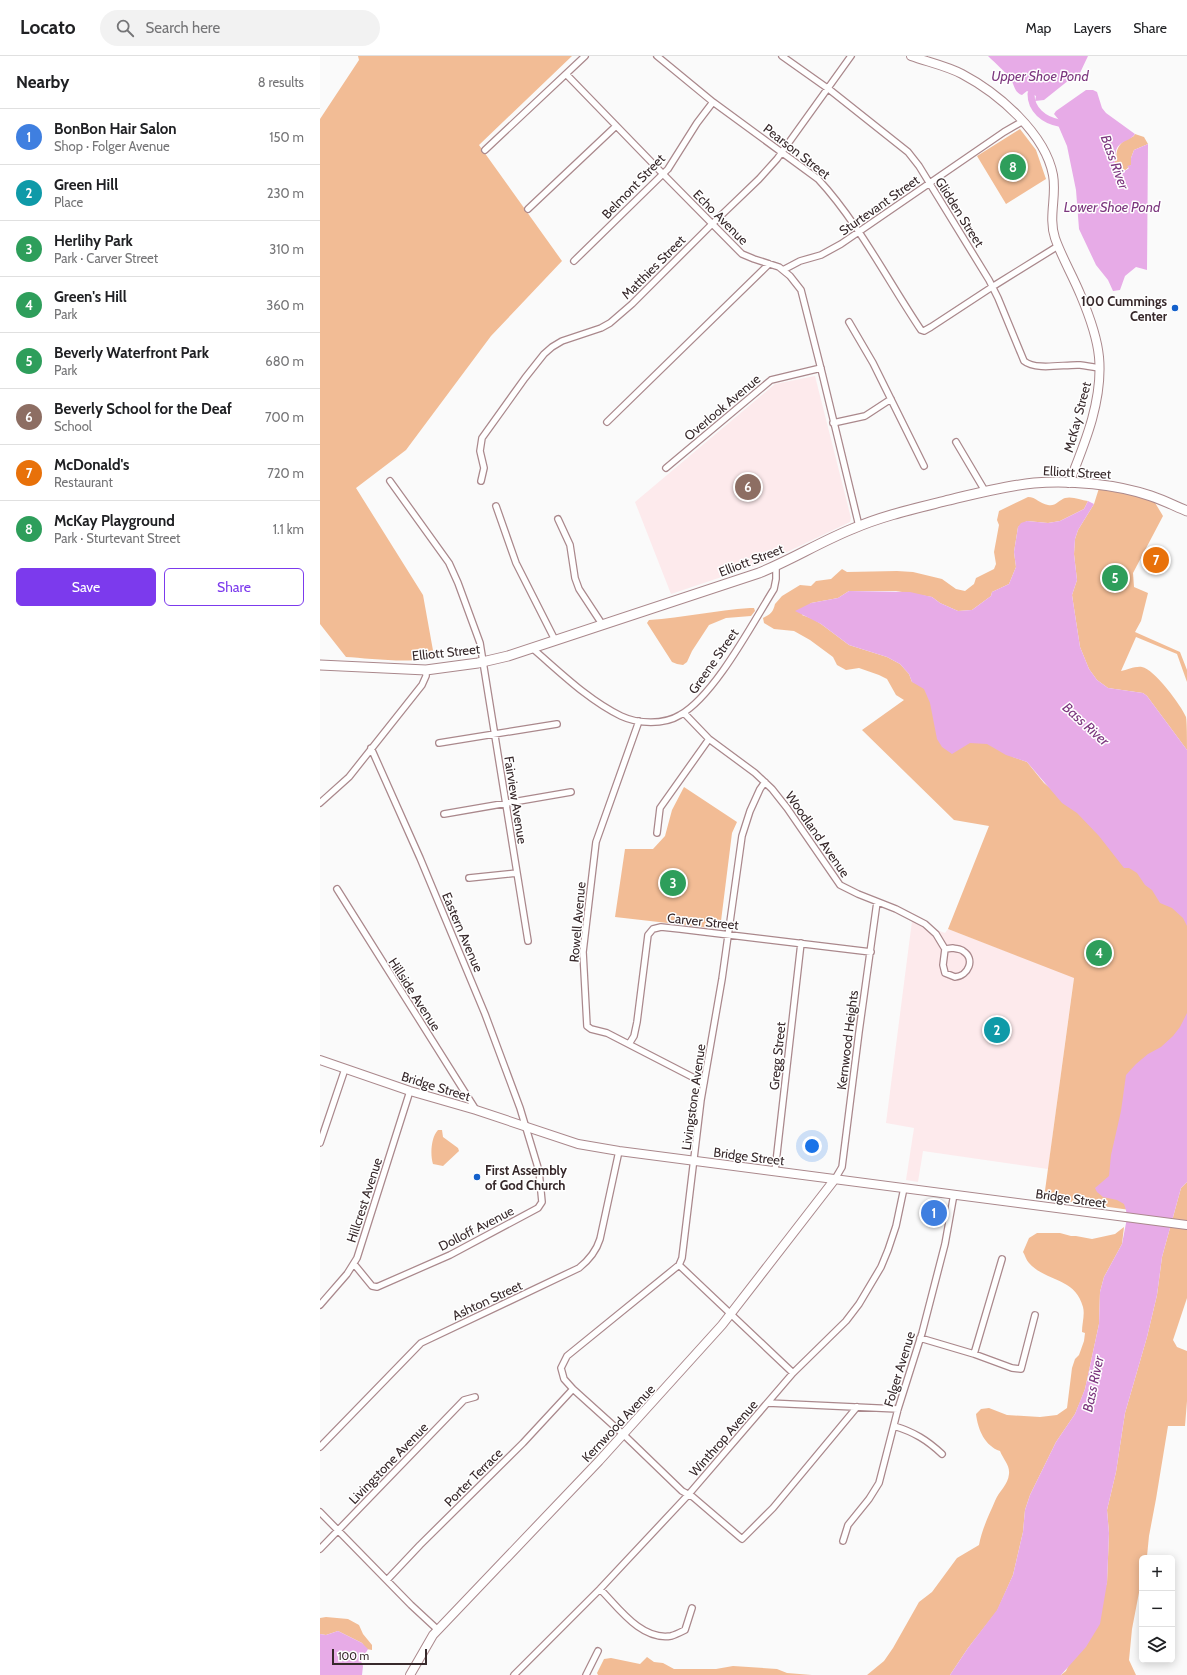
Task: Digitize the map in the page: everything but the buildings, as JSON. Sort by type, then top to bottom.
[{"type":"main road","name":"McKay Street","points":[[911,56],[962,74],[996,97],[1023,121],[1032,132],[1051,165],[1054,176],[1052,207],[1054,236],[1090,316],[1096,339],[1099,368],[1098,394],[1083,448],[1069,482]]},
{"type":"main road","name":"Elliott Street","points":[[320,665],[426,670],[484,662],[532,648],[776,566],[859,526],[892,514],[986,491],[1032,483],[1069,482],[1112,487],[1138,492],[1187,511]]},
{"type":"main road","name":"Bridge Street","points":[[320,1060],[410,1092],[476,1110],[578,1144],[618,1151],[1187,1225]]},
{"type":"main road","name":"Kernwood Avenue","points":[[410,1675],[423,1651],[438,1630],[624,1435],[731,1314],[835,1179]]},
{"type":"street","points":[[485,150],[585,56]]},
{"type":"street","name":"Pearson Street","points":[[657,56],[713,102],[818,179],[858,232],[920,330],[924,331],[931,327],[992,287]]},
{"type":"street","name":"Glidden Street","points":[[782,56],[828,88],[908,152],[929,183],[992,287],[1021,355],[1028,365],[1081,365],[1099,368]]},
{"type":"street","name":"Matthies Street","points":[[481,481],[484,468],[480,450],[482,438],[524,378],[544,354],[562,341],[601,328],[610,323],[632,304],[759,179],[782,152],[851,56]]},
{"type":"street","name":"Echo Avenue","points":[[566,74],[742,254],[783,270],[801,290],[859,526]]},
{"type":"street","name":"Belmont Street","points":[[574,261],[663,174],[713,102]]},
{"type":"street","name":"Sturtevant Street","points":[[783,270],[800,261],[821,255],[841,244],[929,183],[1023,121]]},
{"type":"street","points":[[528,209],[616,126]]},
{"type":"street","points":[[992,287],[1058,246]]},
{"type":"street","points":[[606,422],[769,264]]},
{"type":"street","points":[[849,322],[873,363],[924,466]]},
{"type":"street","name":"Overlook Avenue","points":[[666,468],[771,380],[821,368]]},
{"type":"street","points":[[833,423],[865,416],[891,399]]},
{"type":"street","points":[[956,442],[986,491]]},
{"type":"street","name":"Fairview Avenue","points":[[390,481],[449,563],[480,642],[528,941]]},
{"type":"street","points":[[496,506],[516,563],[555,640]]},
{"type":"street","points":[[558,519],[570,545],[575,578],[579,589],[602,624]]},
{"type":"street","name":"Greene Street","points":[[532,648],[600,704],[622,716],[639,721],[659,722],[670,719],[684,713],[696,704],[715,680],[742,641],[774,589],[776,566]]},
{"type":"street","points":[[320,803],[349,777],[422,685],[426,676],[426,670]]},
{"type":"street","name":"Woodland Avenue","points":[[684,713],[708,739],[765,782],[787,808],[840,885],[911,916],[925,924],[936,934],[945,949]]},
{"type":"street","name":"Rowell Avenue","points":[[639,721],[596,842],[583,952],[587,1026],[591,1029],[607,1033],[704,1083]]},
{"type":"street","points":[[439,743],[557,724]]},
{"type":"street","points":[[656,833],[660,808],[708,739]]},
{"type":"street","name":"Eastern Avenue","points":[[371,748],[420,858],[485,1014],[526,1127]]},
{"type":"street","name":"Livingstone Avenue","points":[[678,1265],[682,1258],[704,1083],[728,935],[742,836],[750,811],[760,789],[765,782]]},
{"type":"street","points":[[444,814],[571,792]]},
{"type":"street","points":[[469,878],[517,873]]},
{"type":"street","name":"Hillside Avenue","points":[[337,890],[476,1110]]},
{"type":"street","name":"Kernwood Heights","points":[[835,1179],[842,1167],[858,1032],[878,902]]},
{"type":"street","name":"Carver Street","points":[[628,1044],[634,1036],[646,943],[650,931],[653,929],[661,928],[728,935],[871,952]]},
{"type":"street","name":"Gregg Street","points":[[775,1171],[801,943]]},
{"type":"street","points":[[953,948],[963,951],[970,959],[970,965],[963,975],[955,978],[945,973],[943,965],[945,949],[953,948]]},
{"type":"street","points":[[320,1143],[345,1069]]},
{"type":"street","name":"Hillcrest Avenue","points":[[320,1305],[354,1264],[410,1092]]},
{"type":"street","name":"Dolloff Avenue","points":[[354,1264],[372,1286],[377,1287],[450,1255],[538,1208],[542,1202],[539,1171],[526,1127]]},
{"type":"street","name":"Ashton Street","points":[[320,1447],[421,1343],[579,1268],[587,1261],[597,1247],[600,1239],[618,1151]]},
{"type":"street","name":"Winthrop Avenue","points":[[514,1675],[600,1589],[689,1494],[793,1373],[860,1304],[881,1267],[888,1250],[896,1226],[904,1188]]},
{"type":"street","name":"Folger Avenue","points":[[843,1541],[848,1525],[869,1499],[879,1483],[898,1409],[920,1338],[945,1244],[954,1194]]},
{"type":"street","points":[[974,1354],[1002,1259]]},
{"type":"street","points":[[793,1373],[678,1265],[567,1356],[561,1368],[564,1378],[573,1389],[624,1435],[682,1491],[689,1494],[742,1539],[773,1508],[857,1407]]},
{"type":"street","points":[[920,1338],[974,1354],[1012,1368],[1021,1369],[1036,1315]]},
{"type":"street","name":"Porter Terrace","points":[[387,1580],[420,1545],[523,1443],[573,1389]]},
{"type":"street","name":"Livingstone Avenue","points":[[320,1549],[464,1400],[475,1397]]},
{"type":"street","points":[[768,1403],[898,1409]]},
{"type":"street","points":[[894,1426],[909,1430],[925,1439],[942,1454]]},
{"type":"street","points":[[320,1512],[411,1605],[438,1630]]},
{"type":"street","points":[[600,1589],[640,1628],[655,1636],[671,1636],[685,1630],[692,1608]]},
{"type":"street","points":[[586,1675],[598,1651]]},
{"type":"shaded area","points":[[358,56],[572,56],[479,145],[562,261],[491,336],[406,450],[356,488],[423,595],[434,656],[426,659],[405,661],[346,657],[320,624],[320,119],[359,60]]},
{"type":"shaded area","points":[[1020,129],[1036,150],[1046,179],[1006,204],[977,156]]},
{"type":"shaded area","points":[[1135,134],[1144,137],[1148,144],[1134,150],[1131,158],[1131,165],[1123,171],[1118,171],[1116,170],[1114,164],[1115,161],[1117,161],[1116,154],[1118,148],[1121,143],[1133,137]]},
{"type":"shaded area","points":[[815,376],[851,518],[850,522],[766,562],[671,594],[635,502],[775,384]]},
{"type":"shaded area","points":[[1100,485],[1151,496],[1163,516],[1133,573],[1134,587],[1148,593],[1141,621],[1135,632],[1180,652],[1187,670],[1187,682],[1177,654],[1136,637],[1121,671],[1142,667],[1153,674],[1167,688],[1179,704],[1186,717],[1187,750],[1147,696],[1143,693],[1108,688],[1097,680],[1089,669],[1080,647],[1072,595],[1077,580],[1074,554],[1075,539],[1078,530],[1094,504]]},
{"type":"shaded area","points":[[1028,497],[1050,505],[1055,504],[1065,498],[1088,501],[1084,509],[1060,521],[1048,523],[1027,521],[1018,527],[1014,552],[1016,567],[1009,584],[992,592],[991,596],[972,610],[958,611],[940,603],[932,597],[896,591],[849,591],[838,598],[811,603],[802,615],[821,624],[849,645],[887,657],[900,664],[909,674],[912,682],[926,684],[1013,757],[1027,762],[1044,783],[1141,866],[1187,916],[1187,1024],[1130,1210],[1044,1198],[1074,978],[948,929],[989,826],[954,820],[862,730],[904,700],[896,695],[887,679],[859,668],[846,670],[837,665],[833,657],[810,640],[794,631],[774,629],[764,623],[763,618],[771,612],[775,604],[782,596],[800,585],[811,586],[816,581],[831,579],[842,569],[847,572],[913,572],[942,579],[956,589],[965,591],[974,584],[976,578],[994,569],[996,564],[994,552],[999,525],[997,520],[999,511]]},
{"type":"shaded area","points":[[754,608],[755,611],[751,616],[726,618],[709,625],[692,651],[687,662],[683,665],[672,662],[647,623],[649,620]]},
{"type":"shaded area","points":[[684,787],[737,822],[732,833],[720,929],[615,917],[625,849],[653,849],[665,836],[672,810]]},
{"type":"shaded area","points":[[912,921],[945,933],[948,929],[1074,977],[1048,1169],[923,1151],[918,1182],[906,1180],[914,1128],[886,1123]]},
{"type":"shaded area","points":[[438,1130],[442,1130],[443,1137],[458,1148],[459,1151],[443,1166],[433,1164],[432,1160],[431,1151],[433,1141]]},
{"type":"shaded area","points":[[1187,1182],[1187,1298],[1173,1340],[1177,1347],[1187,1351],[1187,1401],[1185,1426],[1168,1426],[1149,1536],[1147,1555],[1139,1555],[1139,1593],[1132,1629],[1129,1660],[1136,1675],[1061,1675],[1066,1671],[1107,1583],[1109,1533],[1107,1510],[1116,1472],[1125,1413],[1147,1337],[1157,1295],[1162,1257],[1181,1188]]},
{"type":"shaded area","points":[[1124,1227],[1122,1244],[1104,1277],[1100,1292],[1099,1324],[1085,1389],[1075,1414],[1056,1442],[1030,1495],[1025,1510],[1023,1532],[1013,1575],[997,1611],[968,1648],[950,1675],[867,1675],[884,1661],[919,1602],[932,1592],[957,1558],[979,1545],[995,1501],[1007,1481],[1009,1471],[1007,1465],[1000,1451],[990,1445],[983,1437],[978,1426],[976,1414],[981,1409],[989,1408],[1007,1415],[1040,1417],[1057,1415],[1067,1408],[1072,1368],[1084,1341],[1085,1333],[1082,1332],[1084,1313],[1083,1307],[1074,1290],[1067,1285],[1043,1274],[1028,1262],[1023,1252],[1029,1238],[1037,1233],[1060,1233],[1092,1239],[1115,1234]]},
{"type":"shaded area","points":[[326,1617],[348,1619],[359,1625],[363,1634],[372,1645],[372,1650],[366,1649],[362,1643],[338,1631],[326,1635],[320,1634],[320,1618]]},
{"type":"shaded area","points":[[647,1657],[654,1662],[663,1663],[674,1669],[716,1669],[733,1666],[777,1669],[787,1673],[812,1675],[598,1675],[597,1673],[604,1659],[611,1658],[640,1664]]},
{"type":"water","name":"Upper Shoe Pond","points":[[988,56],[1088,56],[1079,75],[1069,80],[1044,100],[1035,101],[1036,96],[1027,91],[1022,95],[1017,92],[1009,77]]},
{"type":"water","name":"Lower Shoe Pond","points":[[1086,90],[1093,90],[1097,92],[1102,108],[1106,113],[1135,134],[1133,137],[1122,143],[1117,149],[1117,161],[1115,161],[1114,164],[1116,170],[1123,171],[1129,168],[1127,166],[1131,165],[1131,158],[1134,150],[1148,144],[1147,270],[1136,267],[1125,276],[1120,290],[1113,291],[1108,280],[1096,265],[1079,229],[1076,190],[1067,146],[1058,125],[1059,120],[1054,114]]},
{"type":"water","points":[[1088,501],[1094,504],[1078,530],[1075,539],[1074,554],[1077,580],[1072,595],[1080,647],[1089,669],[1097,680],[1108,688],[1143,693],[1147,696],[1187,750],[1187,926],[1183,918],[1172,908],[1160,903],[1152,890],[1145,885],[1137,873],[1129,868],[1124,868],[1099,836],[1077,813],[1062,803],[1027,762],[1006,755],[987,744],[970,743],[952,754],[942,747],[937,739],[930,703],[924,689],[912,682],[909,674],[900,664],[887,657],[849,645],[821,624],[795,611],[811,603],[838,598],[849,591],[910,592],[932,597],[940,603],[958,611],[972,610],[991,596],[992,592],[1009,584],[1016,567],[1014,552],[1018,527],[1021,523],[1027,521],[1048,523],[1060,521],[1084,509]]},
{"type":"water","points":[[1187,1013],[1187,1182],[1181,1188],[1162,1257],[1157,1295],[1147,1337],[1125,1413],[1116,1472],[1107,1510],[1109,1533],[1107,1583],[1100,1624],[1086,1647],[1061,1675],[950,1675],[968,1648],[997,1610],[1013,1575],[1023,1532],[1025,1510],[1030,1495],[1056,1442],[1075,1414],[1085,1389],[1099,1324],[1100,1292],[1104,1277],[1122,1244],[1127,1218],[1124,1204],[1117,1200],[1103,1197],[1095,1188],[1109,1176],[1111,1155],[1121,1111],[1126,1075],[1148,1054],[1161,1047],[1173,1036],[1180,1027]]},
{"type":"water","points":[[338,1631],[362,1643],[368,1649],[361,1661],[363,1666],[362,1675],[320,1675],[320,1634],[326,1635]]},
{"type":"waterway","name":"Bass River","points":[[1031,94],[1033,105],[1039,113],[1053,122],[1059,123]]},
{"type":"place","name":"McKay Playground","points":[[1013,167]]},
{"type":"place","name":"100 Cummings Center","points":[[1175,308]]},
{"type":"place","name":"Beverly School for the Deaf","points":[[748,487]]},
{"type":"place","name":"McDonald's","points":[[1156,560]]},
{"type":"place","name":"Beverly Waterfront Park","points":[[1115,578]]},
{"type":"place","name":"Herlihy Park","points":[[673,883]]},
{"type":"place","name":"Green's Hill","points":[[1099,953]]},
{"type":"place","name":"Green Hill","points":[[997,1030]]},
{"type":"place","name":"First Assembly of God Church","points":[[477,1177]]},
{"type":"place","name":"BonBon Hair Salon","points":[[934,1213]]}]
